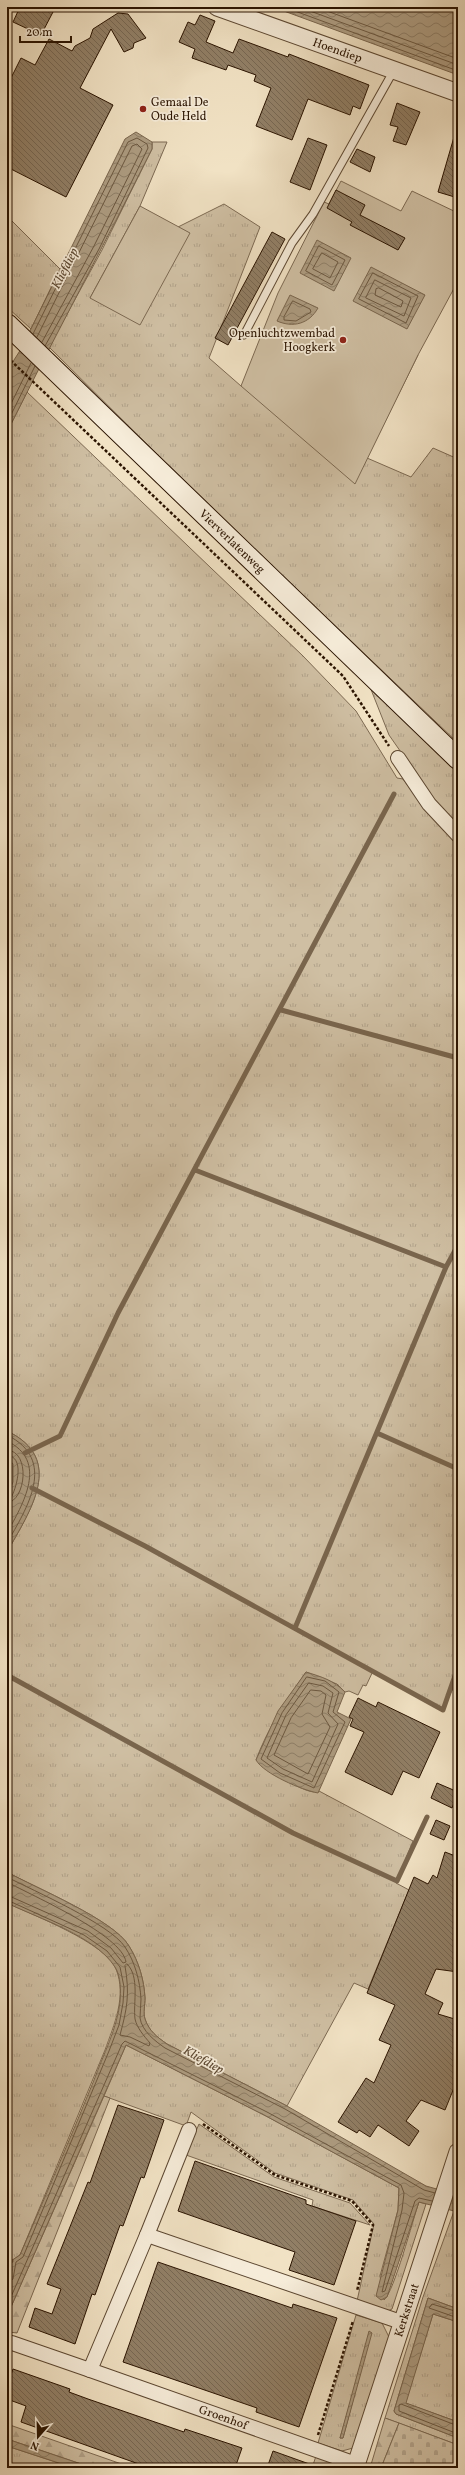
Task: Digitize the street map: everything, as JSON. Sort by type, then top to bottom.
[{"type":"main road","name":"Vierverlatenweg","points":[[7,324],[458,759]]},
{"type":"street","name":"Hoendiep","points":[[217,7],[458,93]]},
{"type":"street","points":[[398,758],[430,804],[458,834]]},
{"type":"street","points":[[90,2370],[147,2236],[189,2130]]},
{"type":"street","name":"Kerkstraat","points":[[356,2466],[401,2322],[458,2152]]},
{"type":"street","points":[[147,2236],[401,2322]]},
{"type":"street","name":"Groenhof","points":[[12,2343],[314,2448],[356,2466]]},
{"type":"lane","points":[[244,335],[292,243],[313,214],[394,69]]},
{"type":"path","points":[[8,358],[343,676],[398,758]]},
{"type":"path","points":[[189,2130],[195,2118],[275,2175],[352,2201],[373,2225],[355,2301],[357,2306],[314,2448]]},
{"type":"green space","points":[[152,142],[167,142],[140,206],[90,298],[189,233],[178,227],[224,204],[260,227],[209,358],[241,386],[418,355],[367,458],[411,477],[433,448],[458,459],[458,743],[192,489],[49,347],[102,250],[152,149]]},
{"type":"green space","name":"Openluchtzwembad Hoogkerk","points":[[341,181],[401,211],[412,191],[458,213],[458,281],[418,355],[355,484],[241,386],[278,293],[324,202],[329,204]]},
{"type":"green space","points":[[140,206],[190,233],[140,325],[90,298]]},
{"type":"green space","points":[[7,216],[60,269],[31,329],[7,307]]},
{"type":"green space","points":[[27,392],[303,656],[356,711],[397,778],[403,779],[428,813],[458,843],[458,1677],[443,1710],[373,1671],[366,1686],[363,1685],[358,1695],[349,1691],[345,1692],[337,1684],[306,1672],[278,1714],[266,1736],[256,1760],[297,1786],[314,1792],[319,1791],[413,1841],[396,1883],[409,1890],[368,1989],[354,1983],[287,2106],[167,2044],[157,2036],[151,2030],[145,2019],[145,1998],[142,1978],[138,1965],[133,1952],[121,1936],[91,1915],[7,1872],[7,1552],[33,1503],[38,1487],[39,1471],[35,1456],[25,1443],[7,1431],[7,432]]},
{"type":"green space","points":[[370,687],[458,773],[458,826],[433,798],[389,735]]},
{"type":"green space","points":[[7,1457],[13,1464],[13,1482],[7,1497]]},
{"type":"green space","points":[[7,1903],[68,1931],[98,1949],[110,1959],[116,1969],[119,1979],[120,2000],[112,2031],[105,2050],[20,2255],[11,2261],[12,2270],[7,2283]]},
{"type":"green space","points":[[126,2045],[266,2116],[399,2188],[398,2210],[380,2276],[384,2300],[393,2284],[398,2270],[419,2202],[426,2204],[392,2309],[388,2311],[357,2301],[374,2224],[353,2200],[275,2173],[191,2112],[186,2126],[104,2096]]},
{"type":"green space","points":[[104,2096],[110,2098],[17,2333],[9,2332],[7,2339],[7,2316]]},
{"type":"green space","points":[[199,2124],[274,2177],[350,2203],[370,2225],[312,2206],[313,2200],[186,2155]]},
{"type":"green space","points":[[454,2211],[458,2212],[458,2309],[428,2298],[394,2411],[396,2414],[458,2438],[458,2445],[385,2418],[423,2297]]},
{"type":"green space","points":[[433,2314],[458,2322],[458,2422],[405,2403]]},
{"type":"green space","points":[[356,2315],[382,2323],[389,2337],[353,2448],[342,2451],[318,2443]],"holes":[[[371,2332],[343,2438],[340,2438]]]},
{"type":"green space","points":[[385,2418],[399,2423],[381,2468],[370,2468]]},
{"type":"green space","points":[[399,2423],[458,2445],[458,2468],[381,2468]]},
{"type":"green space","points":[[7,2424],[133,2468],[93,2468],[7,2439]]},
{"type":"green space","points":[[7,2446],[74,2468],[7,2468]]},
{"type":"green space","points":[[316,2456],[343,2468],[312,2468]]},
{"type":"water","points":[[273,7],[458,7],[458,75]]},
{"type":"water","name":"Kliefdiep","points":[[136,132],[152,142],[152,149],[7,432],[7,371],[21,349],[125,139]]},
{"type":"water","points":[[317,240],[351,258],[334,291],[300,273]]},
{"type":"water","points":[[371,267],[425,295],[407,329],[353,301]]},
{"type":"water","points":[[290,295],[318,308],[310,318],[300,323],[289,324],[277,321]]},
{"type":"water","points":[[7,1431],[25,1443],[35,1456],[39,1471],[38,1487],[33,1503],[7,1552],[7,1497],[13,1482],[13,1464],[7,1457]]},
{"type":"water","points":[[306,1672],[332,1682],[345,1692],[337,1712],[351,1719],[318,1793],[303,1789],[284,1781],[267,1771],[256,1760],[278,1711]]},
{"type":"water","points":[[7,1872],[91,1915],[121,1936],[133,1952],[140,1971],[145,1998],[145,2019],[154,2033],[167,2044],[287,2106],[426,2186],[458,2195],[458,2212],[419,2202],[387,2297],[381,2300],[376,2296],[398,2210],[399,2188],[266,2116],[126,2045],[7,2316],[7,2283],[12,2270],[11,2261],[20,2255],[67,2146],[109,2042],[116,2022],[120,2002],[120,1984],[115,1967],[106,1956],[94,1946],[66,1929],[7,1903]]},
{"type":"water","points":[[428,2298],[458,2309],[458,2322],[433,2314],[406,2403],[458,2422],[458,2438],[396,2414],[394,2411]]},
{"type":"water","points":[[369,2331],[372,2333],[343,2438],[340,2438]]},
{"type":"water","points":[[7,2439],[93,2468],[74,2468],[7,2446]]},
{"type":"building","points":[[20,7],[43,7],[53,12],[41,35],[13,22]]},
{"type":"building","points":[[118,13],[128,14],[146,38],[134,43],[133,48],[124,52],[111,29],[80,88],[113,105],[66,197],[7,167],[7,86],[21,58],[35,65],[49,39],[72,51],[75,46],[90,38],[93,29]]},
{"type":"building","points":[[200,15],[215,21],[206,42],[233,53],[239,39],[288,57],[289,54],[369,85],[360,109],[353,106],[350,115],[308,99],[292,140],[256,126],[271,88],[254,81],[256,75],[228,65],[226,70],[192,58],[195,49],[179,42],[188,22],[195,25]]},
{"type":"building","points":[[397,103],[420,112],[406,145],[393,141],[398,127],[390,125]]},
{"type":"building","points":[[454,137],[458,138],[458,198],[438,192]]},
{"type":"building","points":[[308,138],[327,145],[310,190],[290,182]]},
{"type":"building","points":[[357,149],[375,157],[370,172],[350,162]]},
{"type":"building","points":[[336,190],[365,205],[360,215],[405,238],[398,250],[350,225],[352,222],[327,208]]},
{"type":"building","points":[[272,232],[285,239],[228,345],[215,338]]},
{"type":"building","points":[[358,1698],[376,1707],[378,1702],[440,1732],[419,1778],[403,1771],[392,1795],[345,1772],[364,1732],[350,1726],[353,1719],[349,1717]]},
{"type":"building","points":[[437,1783],[458,1792],[452,1808],[431,1798]]},
{"type":"building","points":[[436,1820],[450,1826],[444,1840],[430,1834]]},
{"type":"building","points":[[445,1852],[458,1857],[458,1972],[436,1969],[425,1994],[443,2003],[438,2014],[458,2020],[458,2078],[445,2110],[421,2100],[406,2121],[419,2131],[409,2146],[378,2125],[370,2137],[359,2130],[357,2133],[338,2122],[366,2078],[374,2083],[391,2045],[379,2040],[395,2005],[367,1993],[414,1877],[428,1884],[433,1875],[437,1878]]},
{"type":"building","points":[[118,2105],[164,2120],[144,2178],[141,2177],[123,2226],[120,2225],[95,2295],[92,2294],[75,2344],[29,2327],[35,2308],[52,2314],[61,2289],[47,2284],[88,2182],[90,2183]]},
{"type":"building","points":[[195,2161],[306,2200],[306,2204],[356,2221],[334,2285],[289,2270],[295,2252],[178,2211]]},
{"type":"building","points":[[158,2262],[292,2308],[293,2304],[337,2318],[299,2427],[256,2412],[257,2408],[123,2362]]},
{"type":"building","points":[[13,2369],[70,2389],[69,2392],[88,2399],[184,2432],[185,2429],[242,2448],[235,2468],[150,2468],[21,2422],[26,2406],[7,2399],[7,2387]]},
{"type":"building","points":[[273,2451],[315,2466],[315,2468],[267,2468]]},
{"type":"waterway","points":[[25,1453],[60,1436],[118,1313],[394,794]]},
{"type":"waterway","points":[[281,1010],[458,1058]]},
{"type":"waterway","points":[[195,1170],[446,1267]]},
{"type":"waterway","points":[[295,1628],[446,1267],[458,1245]]},
{"type":"waterway","points":[[377,1433],[458,1469]]},
{"type":"waterway","points":[[32,1488],[145,1546],[443,1710],[458,1667]]},
{"type":"waterway","points":[[7,1675],[293,1833],[397,1881],[427,1817]]},
{"type":"waterway","points":[[7,2259],[11,2261]]},
{"type":"place","name":"Gemaal De Oude Held","points":[[143,109]]},
{"type":"place","name":"Openluchtzwembad Hoogkerk","points":[[343,340]]}]
